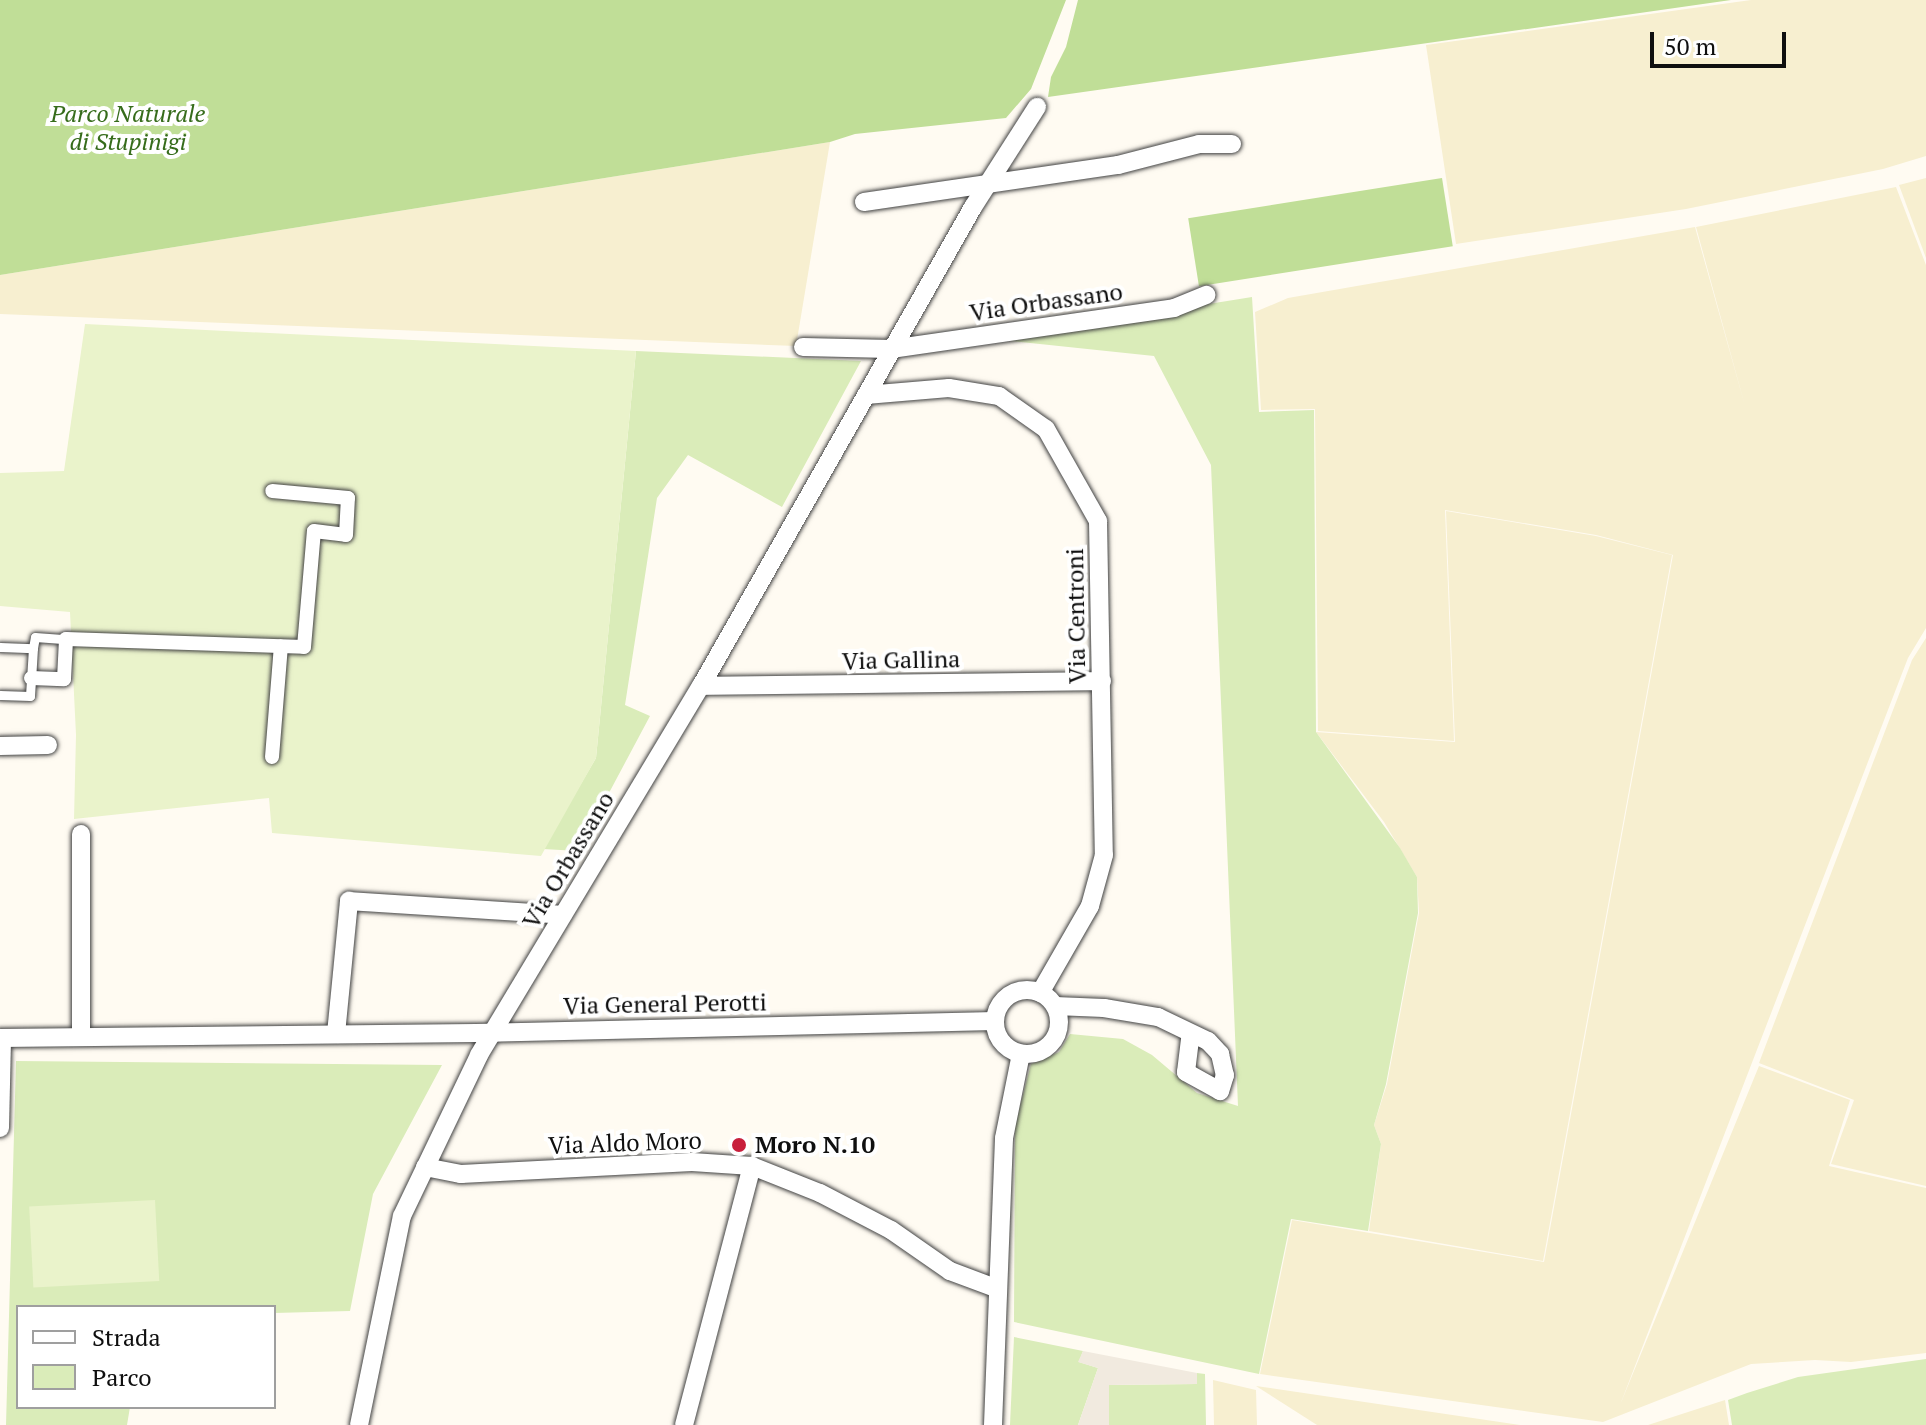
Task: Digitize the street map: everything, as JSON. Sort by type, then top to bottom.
[{"type":"street","name":"Via Orbassano","points":[[359,1425],[402,1216],[492,1032],[701,686],[891,349],[1037,107]]},
{"type":"street","points":[[864,202],[1118,165],[1199,144],[1232,144]]},
{"type":"street","name":"Via Orbassano","points":[[891,349],[1174,308],[1206,295]]},
{"type":"street","points":[[803,347],[891,349]]},
{"type":"street","name":"Via Centroni","points":[[866,395],[949,388],[999,396],[1046,429],[1098,521],[1104,855],[1090,906],[1040,993]]},
{"type":"street","points":[[31,678],[64,679],[66,639],[304,647],[314,531],[346,535],[348,498],[272,491]]},
{"type":"street","points":[[272,757],[281,646]]},
{"type":"street","name":"Via Gallina","points":[[701,686],[1102,681]]},
{"type":"street","points":[[0,746],[48,745]]},
{"type":"street","points":[[81,834],[81,1037]]},
{"type":"street","points":[[336,1034],[349,901],[563,915]]},
{"type":"street","points":[[1016,992],[1040,993],[1055,1006],[1060,1023],[1050,1045],[1041,1051],[1021,1054],[1001,1040],[995,1021],[1005,1000],[1016,992]]},
{"type":"street","points":[[1055,1006],[1104,1008],[1158,1017],[1191,1034]]},
{"type":"street","name":"Via General Perotti","points":[[1,1038],[995,1021]]},
{"type":"street","points":[[0,1128],[1,1038]]},
{"type":"street","points":[[993,1425],[1004,1138],[1021,1054]]},
{"type":"street","name":"Via Aldo Moro","points":[[425,1167],[461,1174],[692,1162],[752,1166],[820,1193],[891,1230],[950,1271],[998,1289]]},
{"type":"street","points":[[684,1425],[752,1166]]},
{"type":"lane","points":[[0,695],[30,696],[35,637],[66,639]]},
{"type":"lane","points":[[0,647],[33,648]]},
{"type":"shaded area","points":[[1751,0],[1926,0],[1926,156],[1883,169],[1686,209],[1456,244],[1426,45]]},
{"type":"shaded area","points":[[830,142],[796,346],[0,314],[0,275]]},
{"type":"shaded area","points":[[1926,178],[1926,258],[1899,185]]},
{"type":"shaded area","points":[[1896,187],[1926,265],[1926,628],[1908,658],[1620,1405],[1759,1066],[1850,1100],[1829,1166],[1926,1188],[1926,1353],[1851,1362],[1815,1360],[1751,1364],[1603,1422],[1260,1374],[1292,1220],[1544,1262],[1673,555],[1596,535],[1445,510],[1454,741],[1318,731],[1315,409],[1261,410],[1255,312],[1288,298],[1695,227],[1745,406],[1696,227]]},
{"type":"shaded area","points":[[1446,511],[1596,536],[1672,555],[1543,1261],[1369,1231],[1381,1144],[1374,1125],[1387,1084],[1419,913],[1417,877],[1384,822],[1316,732],[1455,742]]},
{"type":"shaded area","points":[[1926,638],[1926,1186],[1831,1164],[1854,1100],[1759,1063],[1912,660]]},
{"type":"shaded area","points":[[1083,1351],[1197,1373],[1197,1384],[1109,1385],[1109,1425],[1078,1425],[1098,1368],[1078,1362]]},
{"type":"shaded area","points":[[1213,1380],[1256,1390],[1257,1425],[1214,1425]]},
{"type":"shaded area","points":[[1256,1386],[1520,1425],[1317,1425]]},
{"type":"shaded area","points":[[1725,1400],[1729,1425],[1648,1425]]},
{"type":"green space","name":"Parco Naturale di Stupinigi","points":[[0,0],[1066,0],[1031,89],[1006,118],[855,134],[830,142],[0,275]]},
{"type":"green space","points":[[1078,0],[1731,0],[1048,97],[1051,77],[1066,47]]},
{"type":"green space","points":[[1442,178],[1453,246],[1199,286],[1188,218]]},
{"type":"green space","points":[[1252,297],[1259,412],[1314,410],[1316,732],[1400,848],[1417,877],[1418,913],[1386,1084],[1374,1125],[1381,1144],[1368,1231],[1291,1219],[1259,1374],[1014,1322],[1015,1125],[1031,1064],[1059,1052],[1070,1034],[1123,1039],[1152,1055],[1197,1093],[1238,1106],[1211,465],[1154,356],[992,339]]},
{"type":"green space","points":[[85,324],[636,351],[596,758],[541,856],[272,833],[269,798],[74,819],[76,735],[70,612],[0,606],[0,473],[64,471]]},
{"type":"green space","points":[[636,351],[861,361],[782,507],[688,455],[657,498],[625,705],[650,716],[578,851],[543,849],[596,758]]},
{"type":"green space","points":[[16,1061],[442,1065],[373,1194],[350,1311],[276,1313],[276,1305],[16,1305],[16,1409],[130,1409],[127,1425],[6,1425]]},
{"type":"green space","points":[[155,1200],[159,1281],[33,1287],[29,1207]]},
{"type":"green space","points":[[1014,1337],[1083,1351],[1079,1362],[1098,1368],[1078,1425],[1010,1425]]},
{"type":"green space","points":[[1926,1359],[1926,1425],[1732,1425],[1728,1400],[1747,1393],[1798,1377]]},
{"type":"green space","points":[[1197,1373],[1205,1374],[1206,1425],[1109,1425],[1109,1385],[1196,1384]]},
{"type":"place","name":"Moro N.10","points":[[739,1145]]}]
